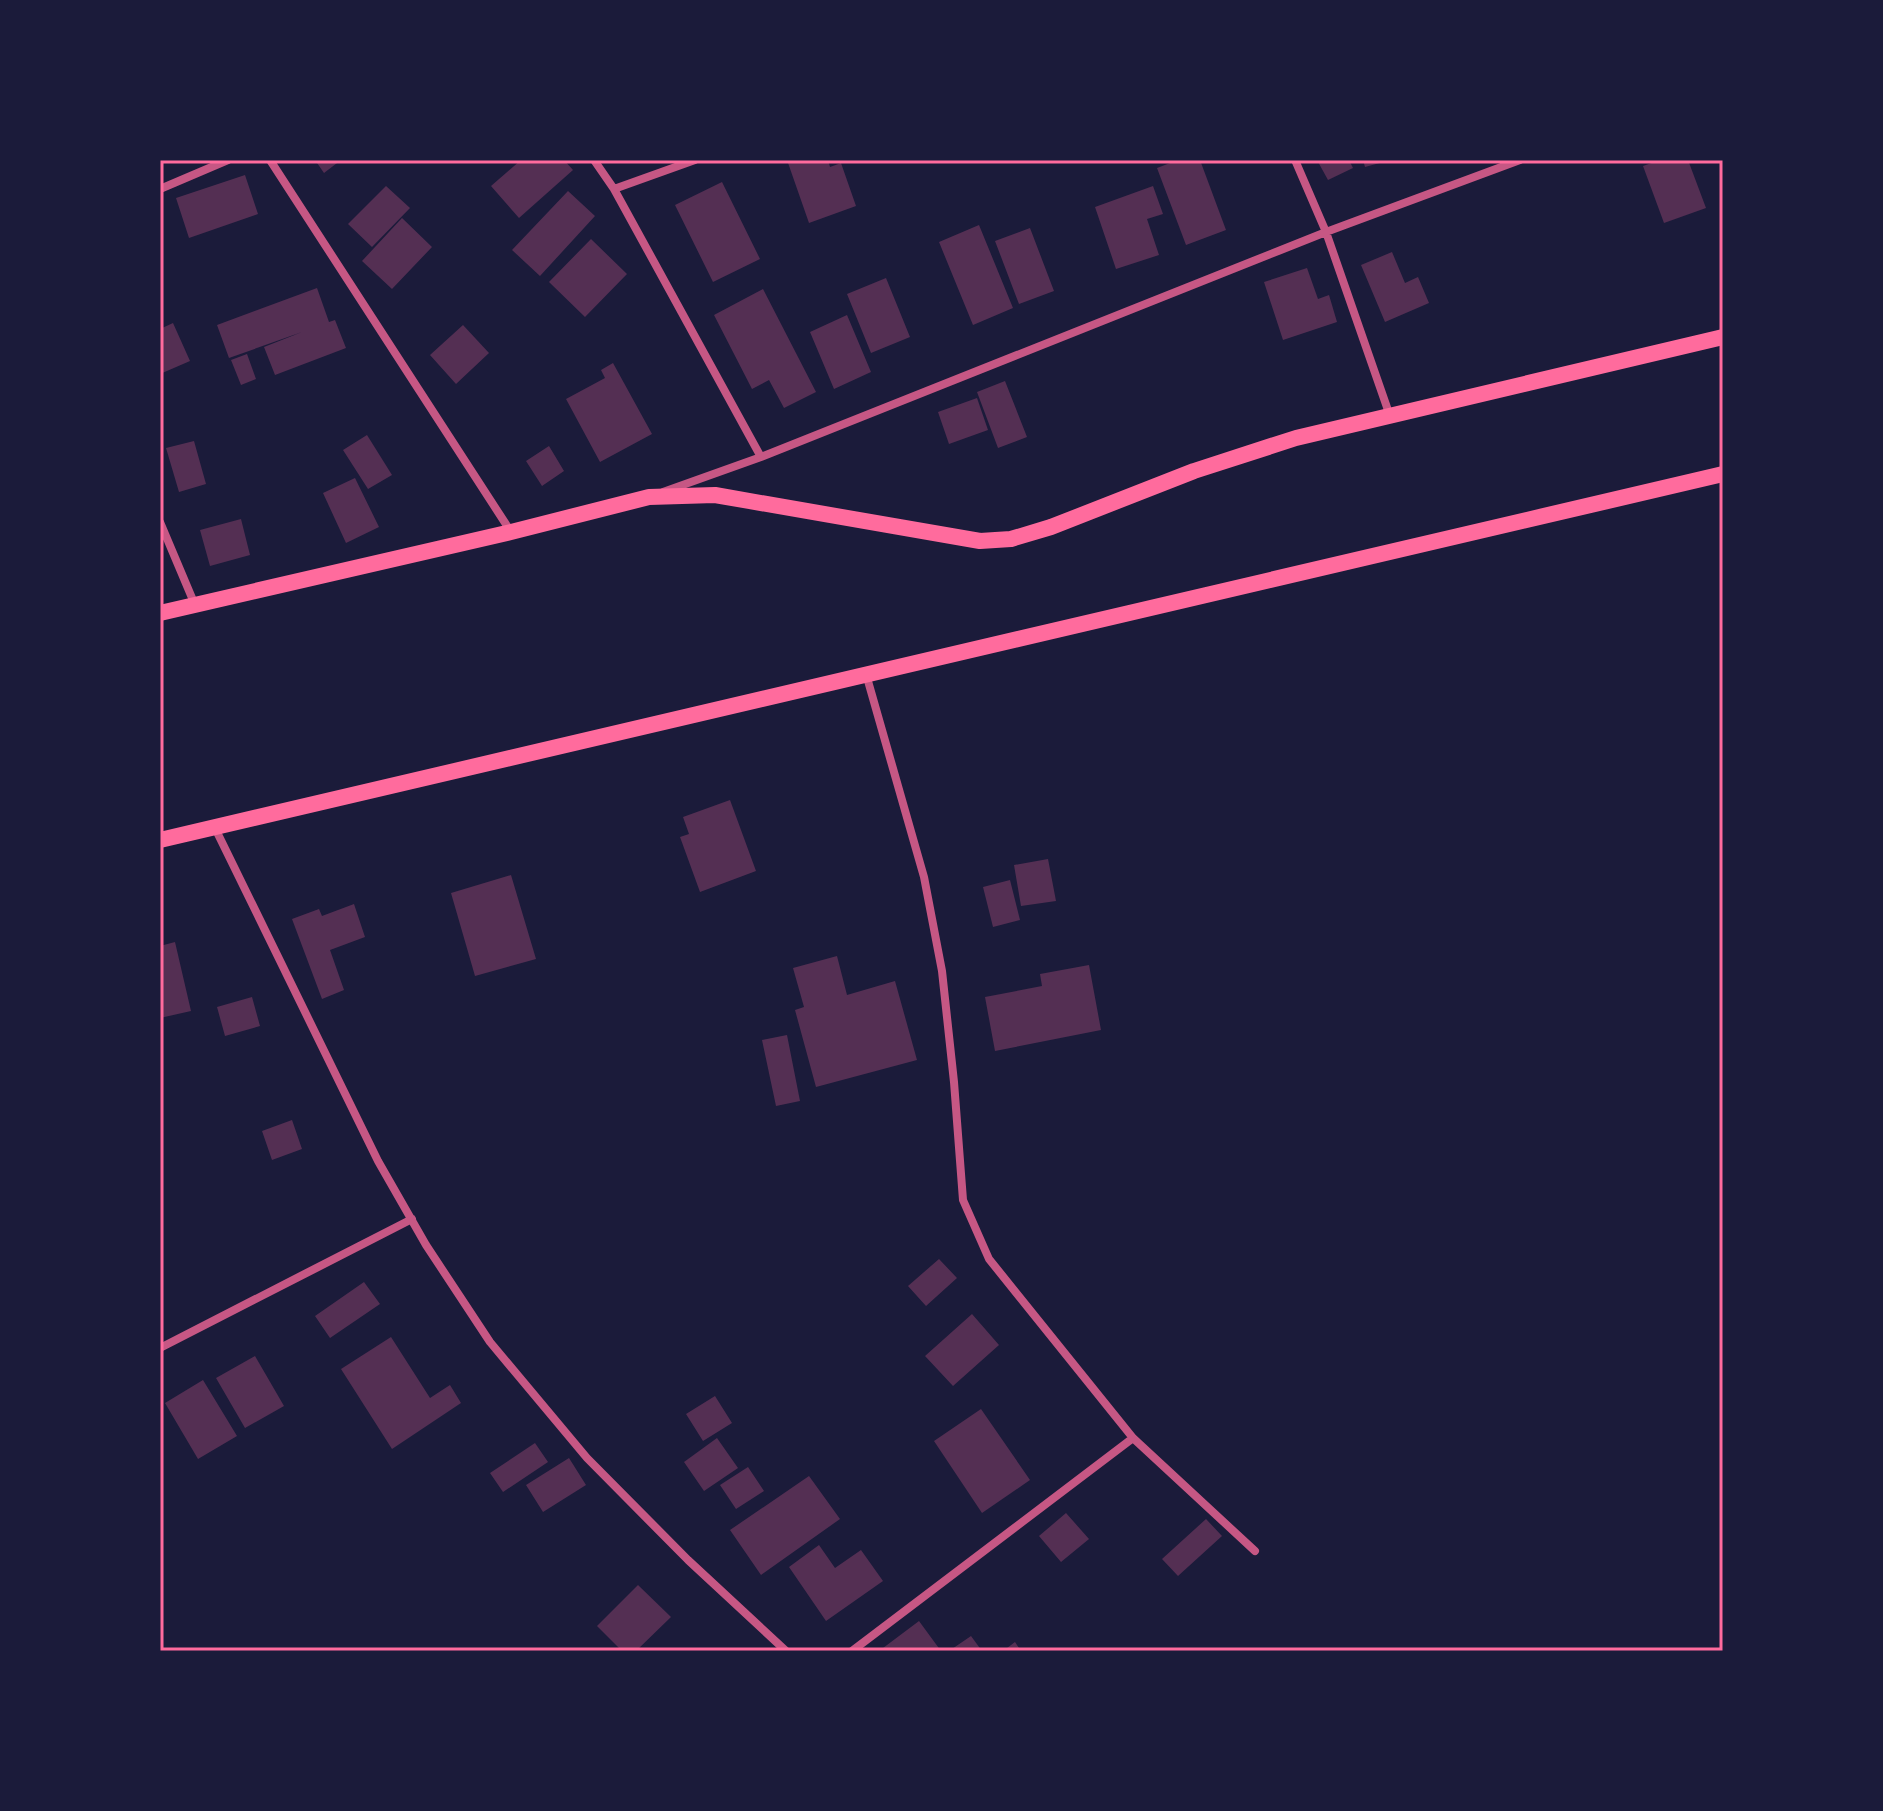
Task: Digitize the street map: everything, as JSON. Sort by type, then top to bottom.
[{"type":"main road","points":[[160,613],[649,497],[715,495],[980,541],[1011,539],[1051,527],[1194,471],[1296,438],[1723,337]]},
{"type":"main road","points":[[160,840],[1723,474]]},
{"type":"street","points":[[160,189],[228,160]]},
{"type":"street","points":[[270,160],[511,532]]},
{"type":"street","points":[[594,160],[614,189],[761,457]]},
{"type":"street","points":[[614,189],[695,160]]},
{"type":"street","points":[[1295,160],[1326,232],[1390,416]]},
{"type":"street","points":[[649,497],[761,457],[1326,232],[1520,160]]},
{"type":"street","points":[[160,522],[195,605]]},
{"type":"street","points":[[866,674],[924,877],[942,971],[963,1200],[989,1259],[1133,1438],[1255,1551]]},
{"type":"street","points":[[215,827],[378,1161],[426,1245],[490,1342],[587,1458],[688,1560],[786,1651]]},
{"type":"street","points":[[160,1348],[412,1219]]},
{"type":"street","points":[[852,1651],[1133,1438]]},
{"type":"building","points":[[315,160],[341,160],[324,173]]},
{"type":"building","points":[[521,160],[564,160],[573,170],[519,218],[491,186]]},
{"type":"building","points":[[787,160],[828,160],[830,167],[841,163],[856,206],[809,223]]},
{"type":"building","points":[[1178,160],[1200,160],[1226,230],[1186,245],[1157,168]]},
{"type":"building","points":[[1317,160],[1349,160],[1353,168],[1328,180]]},
{"type":"building","points":[[1363,160],[1387,160],[1387,161],[1365,167]]},
{"type":"building","points":[[1660,160],[1688,160],[1706,208],[1664,223],[1643,166]]},
{"type":"building","points":[[245,175],[258,214],[189,238],[176,198]]},
{"type":"building","points":[[722,182],[760,259],[713,282],[675,205]]},
{"type":"building","points":[[386,186],[410,208],[372,247],[348,224]]},
{"type":"building","points":[[1153,186],[1163,214],[1147,219],[1159,255],[1116,269],[1095,207]]},
{"type":"building","points":[[568,191],[595,216],[540,276],[512,250]]},
{"type":"building","points":[[402,218],[432,247],[392,289],[362,261]]},
{"type":"building","points":[[979,225],[1013,308],[973,325],[939,242]]},
{"type":"building","points":[[1030,228],[1054,291],[1019,304],[995,241]]},
{"type":"building","points":[[591,239],[627,274],[585,317],[549,282]]},
{"type":"building","points":[[1392,252],[1405,283],[1418,277],[1429,303],[1385,322],[1361,265]]},
{"type":"building","points":[[1307,268],[1318,299],[1329,295],[1337,322],[1283,340],[1264,282]]},
{"type":"building","points":[[886,278],[910,337],[871,353],[847,294]]},
{"type":"building","points":[[317,288],[329,322],[335,320],[346,348],[275,375],[264,347],[302,332],[229,358],[217,325]]},
{"type":"building","points":[[763,289],[816,392],[784,408],[769,380],[752,389],[714,315]]},
{"type":"building","points":[[847,315],[871,372],[834,389],[810,332]]},
{"type":"building","points":[[173,323],[190,361],[160,374],[160,329]]},
{"type":"building","points":[[463,325],[489,353],[456,384],[430,355]]},
{"type":"building","points":[[247,354],[256,379],[241,385],[231,360]]},
{"type":"building","points":[[613,363],[652,434],[600,462],[566,399],[605,378],[601,370]]},
{"type":"building","points":[[1005,381],[1027,437],[998,448],[977,392]]},
{"type":"building","points":[[977,398],[988,430],[949,444],[938,412]]},
{"type":"building","points":[[367,435],[392,475],[368,489],[343,450]]},
{"type":"building","points":[[194,441],[206,484],[179,492],[166,448]]},
{"type":"building","points":[[549,446],[564,471],[542,486],[526,461]]},
{"type":"building","points":[[355,478],[379,527],[346,543],[323,493]]},
{"type":"building","points":[[241,519],[250,555],[210,566],[200,530]]},
{"type":"building","points":[[730,800],[756,871],[700,892],[680,837],[689,834],[683,817]]},
{"type":"building","points":[[1048,859],[1056,901],[1021,906],[1014,865]]},
{"type":"building","points":[[511,875],[536,959],[475,976],[451,893]]},
{"type":"building","points":[[1010,880],[1020,920],[993,927],[983,887]]},
{"type":"building","points":[[354,904],[365,937],[330,950],[344,990],[322,999],[292,919],[319,909],[322,916]]},
{"type":"building","points":[[175,942],[191,1011],[160,1018],[160,946]]},
{"type":"building","points":[[837,956],[847,995],[895,981],[917,1060],[816,1087],[795,1010],[804,1007],[793,968]]},
{"type":"building","points":[[1089,965],[1101,1030],[995,1051],[985,997],[1042,986],[1040,974]]},
{"type":"building","points":[[252,997],[260,1026],[225,1036],[217,1007]]},
{"type":"building","points":[[787,1035],[800,1101],[776,1106],[762,1040]]},
{"type":"building","points":[[292,1120],[302,1149],[272,1160],[262,1131]]},
{"type":"building","points":[[939,1259],[957,1278],[926,1306],[908,1286]]},
{"type":"building","points":[[364,1282],[380,1304],[330,1338],[315,1316]]},
{"type":"building","points":[[972,1314],[999,1345],[953,1386],[925,1356]]},
{"type":"building","points":[[391,1337],[430,1398],[450,1385],[461,1403],[392,1449],[341,1369]]},
{"type":"building","points":[[255,1356],[284,1406],[245,1428],[216,1378]]},
{"type":"building","points":[[203,1380],[237,1436],[198,1459],[165,1403]]},
{"type":"building","points":[[715,1396],[732,1423],[703,1441],[686,1414]]},
{"type":"building","points":[[981,1409],[1030,1480],[982,1513],[934,1441]]},
{"type":"building","points":[[717,1438],[738,1468],[704,1491],[684,1462]]},
{"type":"building","points":[[535,1443],[548,1462],[503,1492],[490,1473]]},
{"type":"building","points":[[569,1458],[586,1485],[543,1512],[526,1485]]},
{"type":"building","points":[[748,1467],[764,1491],[736,1509],[720,1485]]},
{"type":"building","points":[[809,1476],[840,1519],[761,1575],[730,1530]]},
{"type":"building","points":[[1066,1513],[1089,1539],[1061,1562],[1039,1536]]},
{"type":"building","points":[[1206,1519],[1222,1536],[1178,1576],[1162,1559]]},
{"type":"building","points":[[819,1545],[835,1568],[861,1550],[883,1581],[826,1621],[789,1567]]},
{"type":"building","points":[[638,1585],[671,1617],[636,1651],[622,1651],[597,1626]]},
{"type":"building","points":[[919,1621],[941,1651],[879,1651]]},
{"type":"building","points":[[971,1636],[982,1651],[949,1651]]},
{"type":"building","points":[[1015,1642],[1021,1651],[1003,1651]]}]
